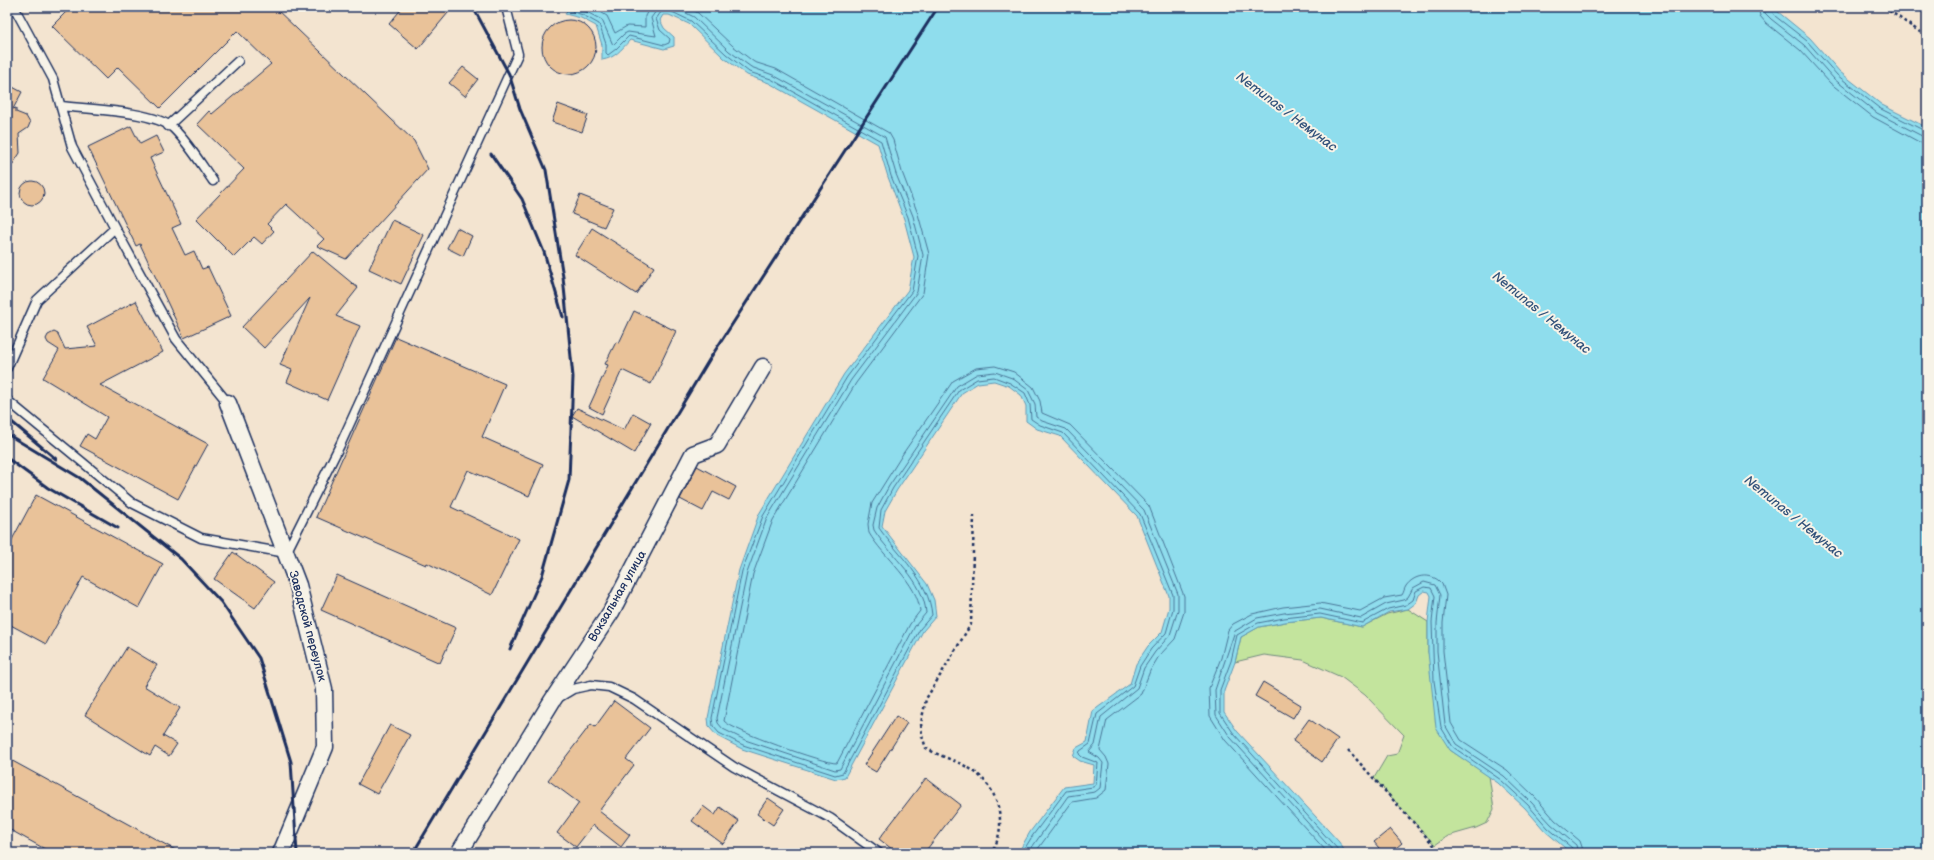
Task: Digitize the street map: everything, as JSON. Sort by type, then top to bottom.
[{"type":"street","name":"Вокзальная улица","points":[[459,853],[552,701],[611,612],[693,454],[717,445],[763,367]]},
{"type":"street","name":"Заводской переулок","points":[[228,403],[298,585],[324,689],[325,747],[281,853]]},
{"type":"lane","points":[[14,7],[53,79],[72,146],[115,228],[176,339],[228,403]]},
{"type":"lane","points":[[7,400],[132,504],[201,538],[286,553],[341,443],[518,54],[506,7]]},
{"type":"lane","points":[[168,126],[238,61]]},
{"type":"lane","points":[[60,106],[135,113],[173,128],[213,181]]},
{"type":"lane","points":[[7,368],[37,300],[115,228]]},
{"type":"lane","points":[[552,701],[573,689],[585,686],[609,687],[634,699],[734,767],[830,818],[879,853]]},
{"type":"path","points":[[1884,7],[1927,37]]},
{"type":"path","points":[[974,515],[971,624],[926,699],[921,723],[922,736],[926,748],[977,773],[994,794],[1000,814],[1000,832],[991,853]]},
{"type":"path","points":[[1348,750],[1441,853]]},
{"type":"green space","points":[[1408,609],[1428,622],[1428,652],[1450,750],[1489,776],[1494,809],[1487,823],[1476,828],[1448,836],[1435,845],[1374,778],[1387,756],[1397,754],[1404,735],[1365,695],[1341,677],[1303,660],[1264,655],[1235,662],[1241,637],[1259,627],[1285,622],[1321,618],[1362,627],[1387,614]]},
{"type":"water","name":"Nemunas / Немунас","points":[[569,7],[1772,7],[1810,38],[1840,72],[1882,105],[1924,126],[1927,130],[1927,853],[1571,853],[1545,831],[1525,808],[1498,783],[1450,750],[1436,728],[1428,652],[1428,622],[1431,596],[1429,592],[1424,591],[1419,595],[1416,603],[1408,609],[1389,612],[1362,627],[1321,618],[1285,622],[1259,627],[1241,637],[1235,662],[1224,691],[1224,712],[1237,731],[1339,842],[1346,853],[1018,853],[1030,832],[1064,787],[1093,783],[1094,765],[1080,761],[1073,756],[1076,748],[1087,742],[1093,711],[1130,684],[1136,664],[1148,646],[1162,632],[1169,608],[1169,596],[1137,516],[1060,436],[1037,429],[1026,421],[1026,406],[1021,395],[1009,386],[994,381],[978,383],[962,393],[897,490],[885,511],[882,526],[927,584],[934,600],[936,616],[923,631],[845,777],[836,779],[742,749],[717,736],[709,727],[708,718],[739,570],[759,514],[844,374],[908,290],[914,257],[904,219],[888,177],[878,144],[769,83],[747,75],[724,58],[689,24],[669,15],[663,15],[660,20],[664,28],[674,37],[674,46],[664,49],[630,40],[614,55],[602,60],[602,45],[596,26],[581,18],[565,14]]},
{"type":"building","points":[[71,7],[274,7],[414,141],[428,169],[346,259],[317,246],[324,239],[286,204],[267,224],[274,231],[262,244],[254,237],[234,257],[196,219],[244,169],[197,124],[209,111],[212,114],[271,64],[237,31],[160,108],[118,67],[106,79],[52,26]]},
{"type":"building","points":[[403,7],[453,7],[418,49],[389,24]]},
{"type":"building","points":[[569,20],[579,22],[588,28],[594,37],[596,47],[594,57],[588,66],[579,72],[569,74],[559,72],[550,66],[544,57],[542,47],[544,37],[550,28],[559,22]]},
{"type":"building","points":[[463,67],[478,79],[465,96],[449,83]]},
{"type":"building","points":[[7,84],[22,92],[13,109],[16,108],[16,112],[26,116],[30,123],[28,128],[19,134],[20,153],[7,173]]},
{"type":"building","points":[[558,104],[588,115],[582,132],[552,122]]},
{"type":"building","points":[[131,126],[140,144],[156,136],[164,152],[150,158],[181,224],[172,228],[185,255],[194,251],[202,269],[208,267],[231,316],[184,338],[140,244],[136,246],[88,147]]},
{"type":"building","points":[[32,181],[41,184],[44,193],[41,202],[32,205],[23,202],[20,193],[23,184]]},
{"type":"building","points":[[580,195],[613,208],[604,227],[572,214]]},
{"type":"building","points":[[392,220],[424,235],[401,284],[369,269]]},
{"type":"building","points":[[457,228],[472,236],[463,256],[447,248]]},
{"type":"building","points":[[592,228],[654,267],[636,294],[575,255]]},
{"type":"building","points":[[313,251],[358,288],[336,316],[360,326],[327,400],[287,382],[292,370],[280,365],[310,298],[264,348],[242,327]]},
{"type":"building","points":[[136,301],[163,352],[100,385],[208,444],[178,499],[80,446],[87,434],[95,439],[107,417],[43,378],[59,350],[48,343],[46,339],[48,335],[54,332],[58,334],[65,349],[97,346],[87,327]]},
{"type":"building","points":[[634,311],[676,331],[651,384],[622,370],[602,414],[589,407],[608,365],[605,364],[616,342],[619,343]]},
{"type":"building","points":[[396,337],[505,384],[482,437],[543,464],[529,496],[468,470],[451,507],[519,539],[492,595],[427,563],[426,565],[316,517]]},
{"type":"building","points":[[577,408],[624,430],[633,413],[651,423],[634,453],[572,416]]},
{"type":"building","points":[[697,466],[736,487],[729,500],[713,492],[703,511],[680,499]]},
{"type":"building","points":[[36,495],[163,564],[139,608],[83,577],[46,644],[7,623],[7,549]]},
{"type":"building","points":[[233,552],[274,582],[255,608],[214,579]]},
{"type":"building","points":[[337,575],[456,628],[440,663],[321,610]]},
{"type":"building","points":[[127,647],[157,665],[144,686],[180,708],[163,736],[177,744],[169,756],[155,747],[150,756],[85,715]]},
{"type":"building","points":[[1263,682],[1301,705],[1293,718],[1255,696]]},
{"type":"building","points":[[614,701],[650,728],[626,759],[634,765],[599,811],[630,835],[621,847],[593,825],[576,847],[557,833],[579,803],[548,780],[591,724],[595,727]]},
{"type":"building","points":[[896,716],[907,723],[876,772],[864,765]]},
{"type":"building","points":[[1309,719],[1338,739],[1322,762],[1293,741]]},
{"type":"building","points":[[390,725],[410,735],[377,794],[358,784]]},
{"type":"building","points":[[7,758],[181,853],[52,853],[7,828]]},
{"type":"building","points":[[926,778],[961,805],[924,853],[897,853],[879,839]]},
{"type":"building","points":[[768,798],[784,809],[773,825],[757,814]]},
{"type":"building","points":[[703,806],[715,815],[720,807],[739,821],[723,844],[692,821]]},
{"type":"building","points":[[1390,829],[1402,843],[1390,853],[1383,853],[1374,842]]},
{"type":"railway","points":[[473,7],[509,74],[520,109],[546,170],[563,277],[573,377],[569,480],[542,576],[510,649]]},
{"type":"railway","points":[[413,853],[709,360],[938,7]]},
{"type":"railway","points":[[491,154],[522,199],[544,252],[563,317]]},
{"type":"railway","points":[[7,418],[56,459]]},
{"type":"railway","points":[[7,434],[80,478],[181,559],[221,602],[259,658],[291,762],[297,853]]},
{"type":"railway","points":[[7,458],[48,488],[118,528]]}]
